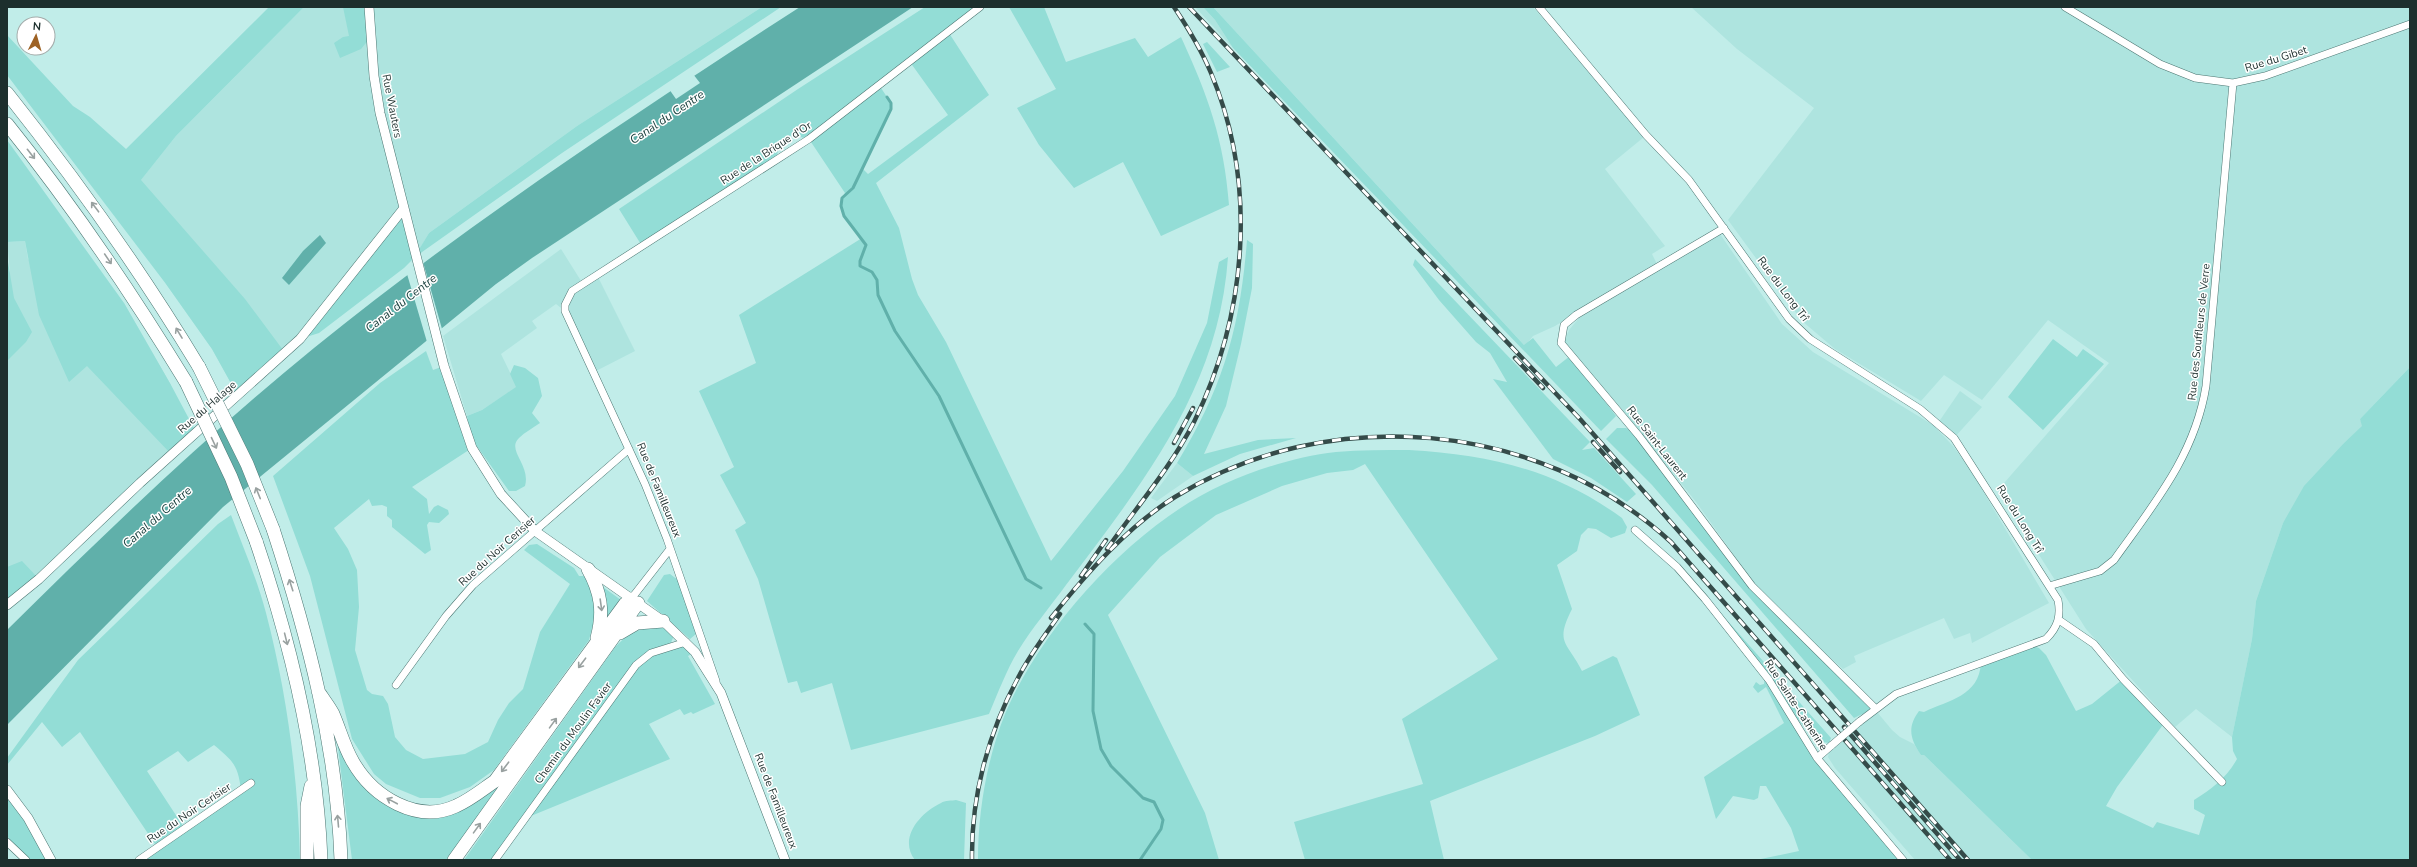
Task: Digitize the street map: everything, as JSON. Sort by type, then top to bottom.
[{"type":"highway","points":[[7,93],[103,218],[157,297],[199,367],[247,464],[273,529],[296,599],[318,691],[330,750],[341,860]]},
{"type":"highway","points":[[7,124],[88,230],[141,309],[186,382],[230,477],[256,541],[276,601],[291,657],[313,776],[321,860]]},
{"type":"highway","points":[[588,569],[599,592],[602,613],[595,645]]},
{"type":"highway","points":[[318,691],[332,714],[354,764],[367,781],[386,798],[401,806],[419,811],[440,812],[471,798],[495,781],[625,604],[634,601]]},
{"type":"highway","points":[[454,860],[613,639],[634,601]]},
{"type":"highway","points":[[613,639],[628,627],[636,623],[663,621]]},
{"type":"highway","points":[[307,860],[307,806],[313,776]]},
{"type":"street","name":"Rue Wauters","points":[[369,7],[376,94],[415,257],[444,366]]},
{"type":"street","name":"Rue de la Brique d'Or","points":[[565,311],[565,305],[572,291],[809,139],[980,7]]},
{"type":"street","name":"Rue du Long Trî","points":[[1539,7],[1646,135],[1690,180],[1778,305],[1802,332],[1820,346],[1920,409],[1954,438],[2058,600],[2060,610],[2059,620]]},
{"type":"street","name":"Rue du Gibet","points":[[2065,7],[2160,64],[2195,78],[2233,83],[2265,76],[2410,24]]},
{"type":"street","name":"Rue des Souffleurs de Verre","points":[[2049,586],[2100,571],[2114,560],[2177,469],[2194,434],[2202,411],[2206,386],[2233,83]]},
{"type":"street","name":"Rue du Halage","points":[[7,605],[39,579],[140,483],[300,339],[404,208]]},
{"type":"street","name":"Rue Saint-Laurent","points":[[1724,228],[1576,315],[1564,325],[1561,343],[1571,358],[1638,436],[1752,586],[1875,708]]},
{"type":"street","name":"Rue de Familleureux","points":[[565,311],[629,449],[670,549],[717,684],[785,860]]},
{"type":"street","name":"Rue de Familleureux","points":[[444,366],[460,419],[472,448],[501,494],[535,531],[663,621],[686,642],[717,684]]},
{"type":"street","name":"Rue du Noir Cerisier","points":[[396,685],[460,599],[629,449]]},
{"type":"street","name":"Rue Sainte-Catherine","points":[[1635,530],[1677,567],[1705,599],[1769,680],[1817,758],[1903,860]]},
{"type":"street","points":[[634,601],[670,549]]},
{"type":"street","points":[[1817,758],[1875,708],[1896,694],[2046,638],[2053,632],[2059,620],[2094,644],[2123,679],[2222,782]]},
{"type":"street","name":"Chemin du Moulin Favier","points":[[495,860],[636,665],[651,653],[686,642]]},
{"type":"street","name":"Rue du Noir Cerisier","points":[[139,860],[251,783]]},
{"type":"street","points":[[7,790],[31,823],[51,860]]},
{"type":"street","points":[[7,842],[26,860]]},
{"type":"shaded area","points":[[269,7],[304,7],[176,136],[141,180],[245,299],[286,354],[238,396],[212,349],[166,284],[7,75],[7,35],[16,45],[16,56],[27,56],[73,106],[90,117],[126,149]]},
{"type":"shaded area","points":[[304,7],[762,7],[577,126],[429,233],[415,257],[300,339],[235,390],[212,349],[166,284],[140,181],[176,136]]},
{"type":"shaded area","points":[[343,7],[369,7],[370,38],[361,49],[340,58],[334,43],[343,37],[349,36]]},
{"type":"shaded area","points":[[762,7],[781,7],[562,153],[415,257],[404,268],[319,333],[300,339],[404,208],[415,256],[429,233],[577,126]]},
{"type":"shaded area","points":[[925,7],[980,7],[949,33],[989,95],[876,183],[899,228],[912,279],[918,295],[946,342],[1051,561],[1123,471],[1175,396],[1207,323],[1219,262],[1228,257],[1222,305],[1210,350],[1193,392],[1172,433],[1122,510],[1023,642],[1002,682],[989,714],[851,750],[832,683],[801,693],[797,681],[788,683],[758,579],[735,530],[746,523],[720,475],[734,467],[699,391],[756,363],[739,315],[862,238],[849,223],[843,212],[842,200],[845,193],[809,139],[792,135],[780,142],[776,160],[642,246],[619,209],[798,89]],"holes":[[[910,62],[948,115],[868,174],[863,169],[891,109],[891,103],[879,85]]]},
{"type":"shaded area","points":[[1009,7],[1044,7],[1066,62],[1135,38],[1148,57],[1181,37],[1207,99],[1219,138],[1227,181],[1229,205],[1161,236],[1123,162],[1074,188],[1039,145],[1017,108],[1056,89]]},
{"type":"shaded area","points":[[1195,7],[1203,7],[1215,20],[1233,48]]},
{"type":"shaded area","points":[[1203,7],[1213,7],[1524,345],[1533,338],[1556,367],[1570,356],[1616,416],[1601,431],[1233,48],[1215,20]]},
{"type":"shaded area","points":[[1213,7],[1533,7],[1644,137],[1605,169],[1665,246],[1652,254],[1657,264],[1555,326],[1533,336],[1525,346]]},
{"type":"shaded area","points":[[1691,7],[2410,7],[2410,367],[2360,419],[2363,426],[2345,442],[2283,523],[2256,601],[2252,639],[2232,737],[2196,709],[2175,727],[2086,629],[1998,490],[2109,363],[2048,320],[1982,400],[1944,375],[1921,401],[1835,349],[1802,321],[1728,220],[1814,108],[1737,49]]},
{"type":"shaded area","points":[[1207,42],[1230,67],[1217,72],[1203,44]]},
{"type":"shaded area","points":[[7,140],[124,303],[196,432],[172,455],[87,366],[69,382],[39,315],[25,241],[7,242]]},
{"type":"shaded area","points":[[1720,234],[1782,324],[1813,352],[1933,425],[1953,446],[1970,469],[2049,603],[1972,643],[1970,633],[1954,639],[1944,618],[1854,656],[1856,662],[1843,669],[1809,639],[1757,587],[1696,502],[1622,409],[1564,343],[1569,330],[1579,318]]},
{"type":"shaded area","points":[[1247,240],[1253,244],[1252,288],[1241,344],[1226,406],[1204,454],[1258,440],[1296,438],[1240,454],[1193,476],[1177,463],[1206,409],[1218,383],[1227,356],[1240,302]]},
{"type":"shaded area","points":[[25,241],[28,259],[124,303],[171,385],[168,451],[172,455],[39,579],[33,573],[7,596],[7,276],[10,271],[7,242]]},
{"type":"shaded area","points":[[561,249],[583,284],[597,275],[635,351],[594,372],[565,311],[556,304],[532,321],[537,328],[501,354],[517,387],[482,410],[467,416],[443,336]]},
{"type":"shaded area","points":[[7,256],[14,298],[32,332],[26,342],[7,361]]},
{"type":"shaded area","points":[[1415,259],[1590,442],[1582,450],[1594,448],[1636,494],[1627,502],[1591,478],[1553,459],[1493,379],[1507,382],[1490,353],[1476,342],[1439,300],[1413,265]]},
{"type":"shaded area","points":[[2053,339],[2077,357],[2083,349],[2104,364],[2043,430],[2008,397]]},
{"type":"shaded area","points":[[426,351],[433,370],[444,366],[472,448],[412,487],[427,499],[429,514],[434,507],[438,505],[448,510],[449,514],[439,523],[429,522],[427,525],[431,550],[425,554],[392,527],[392,520],[387,516],[387,507],[382,505],[372,506],[369,499],[334,528],[348,549],[357,570],[359,607],[355,650],[367,690],[372,694],[383,696],[388,704],[395,737],[406,750],[423,759],[465,754],[488,742],[498,720],[509,703],[523,689],[540,632],[570,584],[524,550],[529,545],[537,544],[574,568],[579,576],[584,576],[593,586],[595,617],[589,640],[494,770],[470,787],[440,798],[420,798],[386,784],[374,774],[352,739],[310,576],[273,476],[380,383]]},
{"type":"shaded area","points":[[514,365],[525,368],[538,378],[542,396],[532,413],[540,423],[519,438],[515,448],[525,471],[525,486],[516,491],[509,491],[471,438],[467,416],[482,410],[516,387],[510,374]]},
{"type":"shaded area","points":[[2410,367],[2410,860],[2032,860],[1924,755],[1921,755],[1914,744],[1911,733],[1913,722],[1919,711],[1924,712],[1952,700],[1969,690],[1975,683],[1979,674],[1981,663],[2030,645],[2039,648],[2046,655],[2076,711],[2092,704],[2123,679],[2165,722],[2117,787],[2106,806],[2153,828],[2157,822],[2199,835],[2205,815],[2194,809],[2194,800],[2218,782],[2229,771],[2237,759],[2233,751],[2232,737],[2252,639],[2256,601],[2283,523],[2304,486],[2362,426],[2360,419]]},
{"type":"shaded area","points":[[1960,391],[1982,407],[1954,438],[1938,423]]},
{"type":"shaded area","points":[[1617,428],[1626,428],[1639,436],[1752,586],[1875,708],[1854,718],[1652,485],[1606,439]]},
{"type":"shaded area","points":[[1409,450],[1439,452],[1494,461],[1546,476],[1597,501],[1622,518],[1627,527],[1625,533],[1611,538],[1596,529],[1588,528],[1581,535],[1577,551],[1557,565],[1572,609],[1564,629],[1565,642],[1568,648],[1582,671],[1613,656],[1617,658],[1640,715],[1595,736],[1430,801],[1444,860],[1305,860],[1294,822],[1423,784],[1402,719],[1498,659],[1365,464],[1353,470],[1327,473],[1282,486],[1216,515],[1160,557],[1108,615],[1205,813],[1219,860],[978,860],[978,842],[982,804],[993,749],[1005,714],[1021,680],[1042,646],[1067,613],[1095,581],[1126,551],[1158,524],[1191,501],[1224,484],[1250,473],[1293,460],[1322,454],[1354,451]]},
{"type":"shaded area","points":[[1177,463],[1193,476],[1157,501],[1151,498]]},
{"type":"shaded area","points":[[231,515],[250,563],[266,613],[280,674],[290,735],[297,798],[300,860],[139,860],[157,847],[80,732],[62,747],[42,722],[7,765],[7,758],[78,660],[218,524]],"holes":[[[214,745],[234,764],[241,790],[185,829],[147,771],[178,751],[188,762]]]},
{"type":"shaded area","points":[[22,561],[39,579],[7,605],[7,567]]},
{"type":"shaded area","points":[[670,574],[678,580],[696,634],[690,639],[647,601],[664,575]]},
{"type":"shaded area","points":[[603,587],[621,600],[607,621]]},
{"type":"shaded area","points":[[1713,609],[1718,610],[1831,738],[1829,743],[1817,741],[1798,720],[1817,758],[1903,860],[1756,860],[1799,851],[1791,828],[1766,786],[1760,786],[1758,798],[1754,800],[1733,796],[1716,819],[1704,777],[1784,723],[1766,687],[1758,693],[1753,687],[1756,682],[1760,685],[1764,684],[1765,676]]},
{"type":"shaded area","points":[[653,626],[676,631],[669,647],[686,642],[695,652],[688,656],[715,704],[693,714],[691,712],[684,715],[680,709],[649,724],[670,759],[526,818],[495,860],[464,860],[616,646],[630,633]]},
{"type":"shaded area","points":[[1877,712],[1892,730],[1900,737],[1914,744],[1921,755],[1924,755],[2032,860],[1915,860],[1835,768],[1828,757],[1829,753]]},
{"type":"shaded area","points":[[336,732],[363,785],[441,815],[516,764],[448,860],[352,860]]},
{"type":"shaded area","points":[[7,790],[47,860],[27,860],[7,836]]},
{"type":"shaded area","points":[[956,800],[966,803],[964,860],[915,860],[910,852],[909,843],[910,835],[914,827],[933,807],[944,801]]},
{"type":"water","name":"Canal du Centre","points":[[800,7],[913,7],[532,258],[496,284],[223,507],[7,725],[7,630],[157,485],[234,415],[314,348],[431,257],[613,129]]},
{"type":"water","points":[[320,235],[326,243],[289,285],[282,278],[303,251]]},
{"type":"pier","points":[[693,74],[700,83],[676,99],[669,89]]},
{"type":"pier","points":[[423,262],[442,329],[427,342],[407,274]]},
{"type":"waterway","points":[[887,97],[891,103],[891,109],[853,188],[842,198],[841,206],[844,216],[866,245],[860,261],[860,266],[872,272],[877,280],[878,295],[895,331],[939,396],[1026,579],[1041,588]]},
{"type":"waterway","points":[[1085,624],[1094,634],[1093,711],[1101,749],[1111,766],[1143,798],[1154,802],[1163,820],[1161,829],[1140,860]]},
{"type":"railway","points":[[1107,549],[1175,455],[1194,422],[1212,381],[1226,338],[1235,294],[1240,249],[1240,204],[1236,160],[1226,116],[1211,73],[1194,39],[1174,7]]},
{"type":"railway","points":[[1189,7],[1580,419],[1968,860]]},
{"type":"railway","points":[[1515,358],[1543,388]]},
{"type":"railway","points":[[1174,443],[1193,408]]},
{"type":"railway","points":[[1051,618],[1093,568],[1140,522],[1175,497],[1235,467],[1299,447],[1365,437],[1431,438],[1496,449],[1559,470],[1618,501],[1671,542],[1950,860]]},
{"type":"railway","points":[[1593,442],[1620,472]]},
{"type":"railway","points":[[1081,576],[1106,540]]},
{"type":"railway","points":[[972,860],[972,836],[978,789],[990,743],[1007,699],[1022,670],[1060,614]]},
{"type":"railway","points":[[1844,727],[1960,860]]}]
